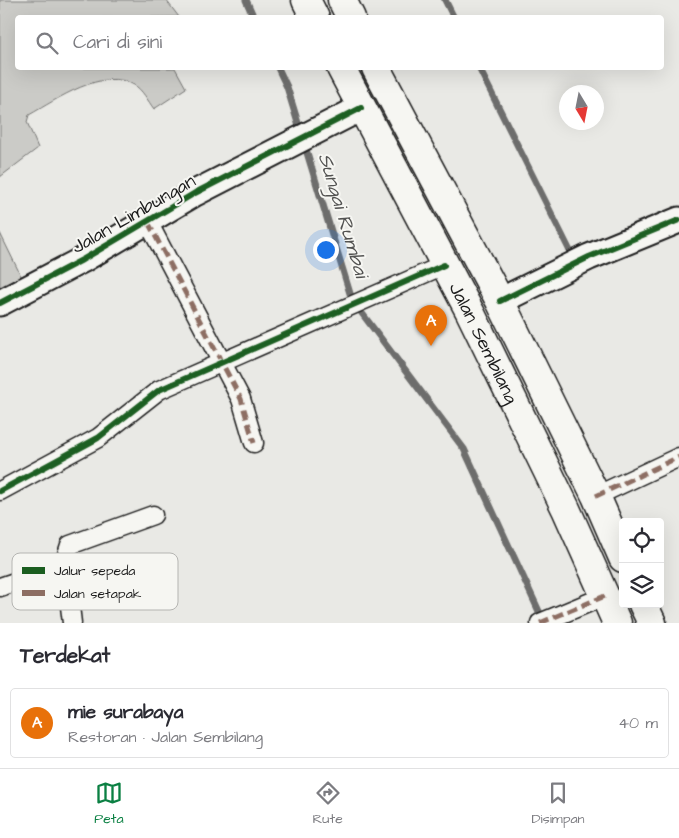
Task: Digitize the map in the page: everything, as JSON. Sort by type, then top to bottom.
[{"type":"main road","points":[[306,0],[314,15]]},
{"type":"main road","points":[[342,0],[350,15]]},
{"type":"main road","name":"Jalan Sembilang","points":[[341,70],[470,312],[566,510],[617,623]]},
{"type":"main road","name":"Jalan Sembilang","points":[[377,70],[500,301],[596,496],[619,549]]},
{"type":"main road","points":[[646,608],[652,623]]},
{"type":"street","name":"Jalan Limbungan","points":[[0,303],[82,260],[195,194],[303,140],[361,108]]},
{"type":"street","points":[[500,301],[589,257],[679,220]]},
{"type":"street","points":[[148,222],[241,399],[254,443]]},
{"type":"street","points":[[0,491],[98,438],[159,390],[444,265]]},
{"type":"street","points":[[596,496],[679,457]]},
{"type":"street","points":[[67,553],[70,545],[153,515]]},
{"type":"street","points":[[0,587],[12,583]]},
{"type":"street","points":[[543,621],[605,596]]},
{"type":"street","points":[[70,610],[72,623]]},
{"type":"shaded area","points":[[0,0],[166,0],[177,15],[15,15],[15,70],[176,70],[186,88],[154,109],[140,89],[122,80],[95,82],[80,87],[29,115],[27,122],[38,148],[0,177]]},
{"type":"shaded area","points":[[0,233],[23,280],[0,291]]},
{"type":"waterway","name":"Sungai Rumbai","points":[[246,0],[253,15]]},
{"type":"waterway","points":[[445,0],[452,15]]},
{"type":"waterway","name":"Sungai Rumbai","points":[[279,70],[287,87],[352,300],[464,449],[543,620]]},
{"type":"waterway","points":[[480,70],[570,251]]},
{"type":"marked path","points":[[148,222],[241,399],[254,443]]},
{"type":"marked path","points":[[596,496],[679,457]]},
{"type":"marked path","points":[[540,623],[605,596]]},
{"type":"cycle path","points":[[0,303],[82,260],[195,193],[361,108]]},
{"type":"cycle path","points":[[500,301],[589,257],[679,220]]},
{"type":"cycle path","points":[[0,491],[98,438],[159,390],[444,265]]},
{"type":"place","name":"mie surabaya","points":[[431,346]]}]
